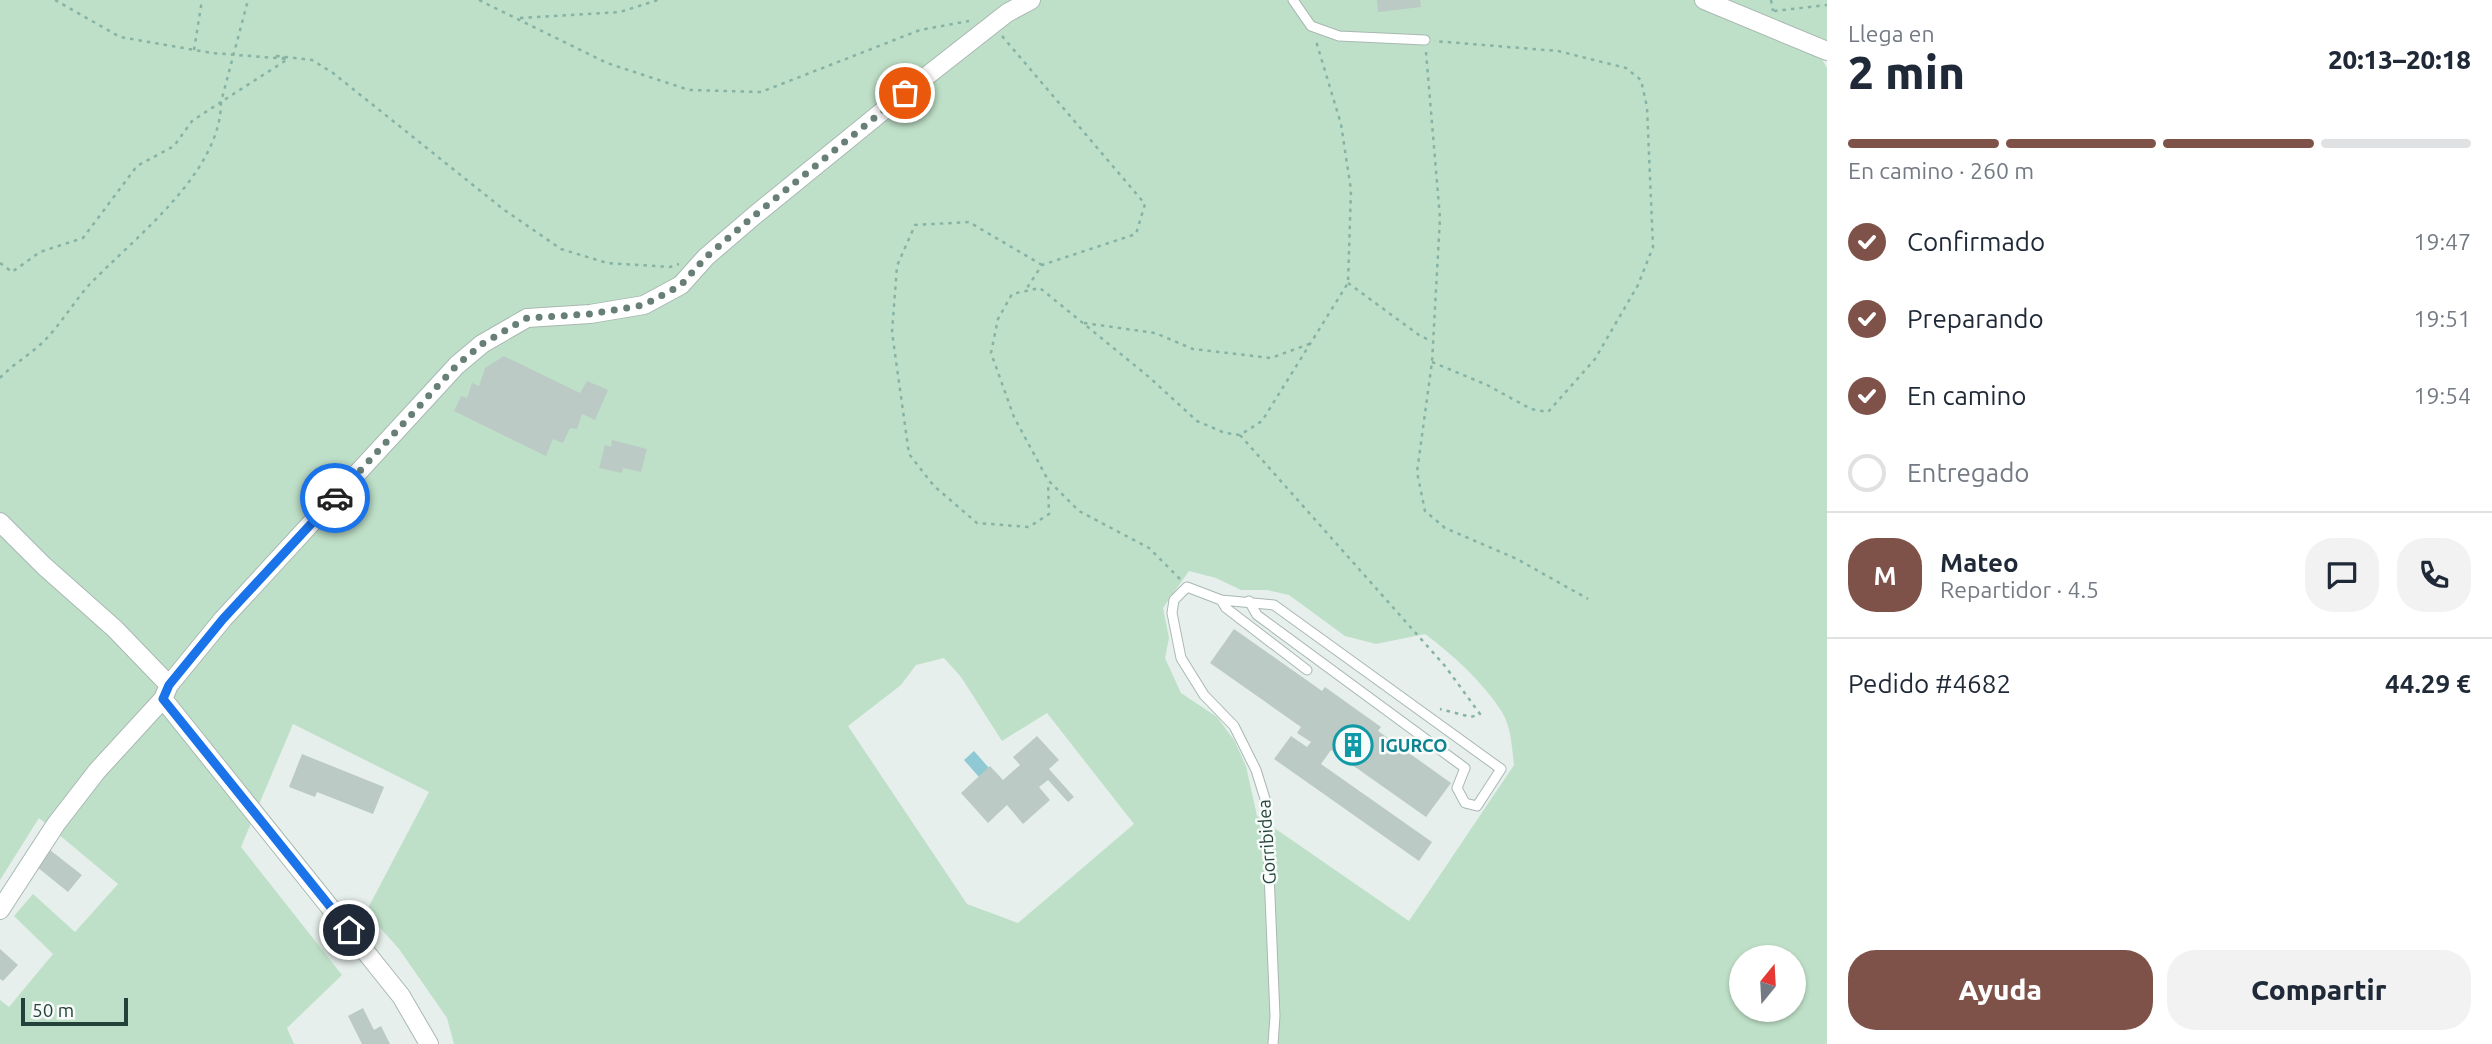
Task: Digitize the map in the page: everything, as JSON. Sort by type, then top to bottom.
[{"type":"street","points":[[0,910],[64,813],[166,692],[223,619],[457,365],[482,344],[527,318],[590,314],[644,305],[681,285],[706,257],[755,215],[992,24],[1031,0]]},
{"type":"street","points":[[1704,0],[1827,51]]},
{"type":"street","points":[[0,522],[44,566],[116,629],[401,996],[429,1044]]},
{"type":"lane","points":[[1293,0],[1311,26],[1339,36],[1425,40]]},
{"type":"lane","points":[[1187,587],[1221,600],[1249,601],[1274,606],[1501,769],[1477,806],[1465,803],[1457,788],[1465,768],[1257,615],[1249,601]]},
{"type":"lane","name":"Gorribidea","points":[[1187,587],[1174,600],[1172,613],[1181,658],[1204,695],[1234,726],[1256,770],[1266,802],[1274,1003],[1273,1044]]},
{"type":"lane","points":[[1221,600],[1226,608],[1307,670]]},
{"type":"path","points":[[55,0],[120,37],[194,50],[288,60]]},
{"type":"path","points":[[194,50],[202,0]]},
{"type":"path","points":[[0,378],[54,330],[88,286],[150,226],[209,152],[221,118],[221,102],[248,0]]},
{"type":"path","points":[[480,0],[607,63],[689,90],[761,92],[920,30],[973,20],[992,24],[1145,204],[1136,234],[1042,265],[1025,291]]},
{"type":"path","points":[[516,18],[620,12],[658,0]]},
{"type":"path","points":[[1771,0],[1773,11],[1827,5]]},
{"type":"path","points":[[1187,587],[1149,548],[1079,511],[1048,481],[1014,416],[991,353],[998,319],[1012,294],[1040,288],[1197,421],[1225,433],[1240,435],[1262,421],[1348,283],[1351,190],[1340,124],[1311,26]]},
{"type":"path","points":[[1432,362],[1531,409],[1548,412],[1595,359],[1638,285],[1653,247],[1647,107],[1641,80],[1626,68],[1558,51],[1425,40],[1440,218],[1437,299],[1431,341],[1432,362],[1417,472],[1425,511],[1445,528],[1517,559],[1588,599]]},
{"type":"path","points":[[288,60],[276,55],[312,60],[333,74],[503,209],[561,249],[607,263],[670,267],[682,263]]},
{"type":"path","points":[[0,263],[12,272],[40,252],[83,238],[136,166],[174,146],[192,121],[288,60]]},
{"type":"path","points":[[1042,265],[969,222],[915,225],[897,267],[892,332],[909,454],[933,486],[977,523],[1029,527],[1049,514],[1048,481]]},
{"type":"path","points":[[1348,283],[1431,341]]},
{"type":"path","points":[[1084,323],[1155,333],[1193,349],[1270,358],[1312,343]]},
{"type":"path","points":[[1240,435],[1445,666],[1480,714],[1471,717],[1433,707]]},
{"type":"green space","points":[[0,0],[1827,0],[1827,56],[1819,54],[1827,68],[1827,1044],[454,1044],[447,1018],[399,949],[366,912],[429,792],[293,724],[241,847],[342,975],[287,1028],[294,1044],[0,1044],[0,1000],[9,1007],[53,954],[14,916],[33,894],[75,932],[118,884],[39,818],[0,880]],"holes":[[[1189,571],[1216,578],[1241,590],[1267,590],[1289,595],[1345,636],[1376,644],[1425,634],[1467,669],[1502,712],[1512,744],[1514,765],[1409,921],[1257,816],[1246,766],[1234,740],[1217,717],[1181,693],[1165,658],[1169,638],[1163,608]],[[944,658],[961,677],[1002,741],[1047,713],[1134,824],[1018,923],[967,904],[848,726],[901,685],[916,665]]]},
{"type":"water","points":[[974,751],[989,768],[979,777],[964,760]]},
{"type":"building","points":[[1377,0],[1420,0],[1421,7],[1378,12]]},
{"type":"building","points":[[504,356],[580,393],[587,381],[608,390],[595,420],[582,414],[577,429],[570,428],[563,443],[553,439],[546,456],[454,411],[461,396],[467,398],[472,383],[479,386],[485,368]]},
{"type":"building","points":[[612,440],[647,449],[641,472],[623,468],[622,473],[599,468],[605,445],[611,447]]},
{"type":"building","name":"IGURCO","points":[[1234,629],[1322,691],[1325,687],[1381,727],[1378,731],[1451,783],[1426,817],[1331,750],[1321,764],[1432,842],[1419,861],[1274,759],[1291,736],[1307,747],[1311,742],[1297,733],[1301,727],[1210,663]]},
{"type":"building","points":[[1037,736],[1059,760],[1049,769],[1074,797],[1068,802],[1048,780],[1039,787],[1050,800],[1023,824],[1007,805],[988,823],[961,793],[990,766],[1003,780],[1020,765],[1013,757]]},
{"type":"building","points":[[302,754],[384,787],[373,814],[317,792],[315,797],[289,787]]},
{"type":"building","points":[[50,850],[82,875],[68,892],[37,867]]},
{"type":"building","points":[[0,949],[18,965],[3,981],[0,979]]},
{"type":"building","points":[[363,1008],[374,1030],[381,1026],[390,1044],[362,1044],[348,1016]]},
{"type":"way so far","points":[[335,498],[457,365],[482,344],[527,318],[590,314],[644,305],[681,285],[706,257],[755,215],[905,93]]},
{"type":"place","name":"IGURCO","points":[[1353,745]]},
{"type":"route","points":[[335,498],[223,619],[169,685],[163,699],[349,930]]}]
